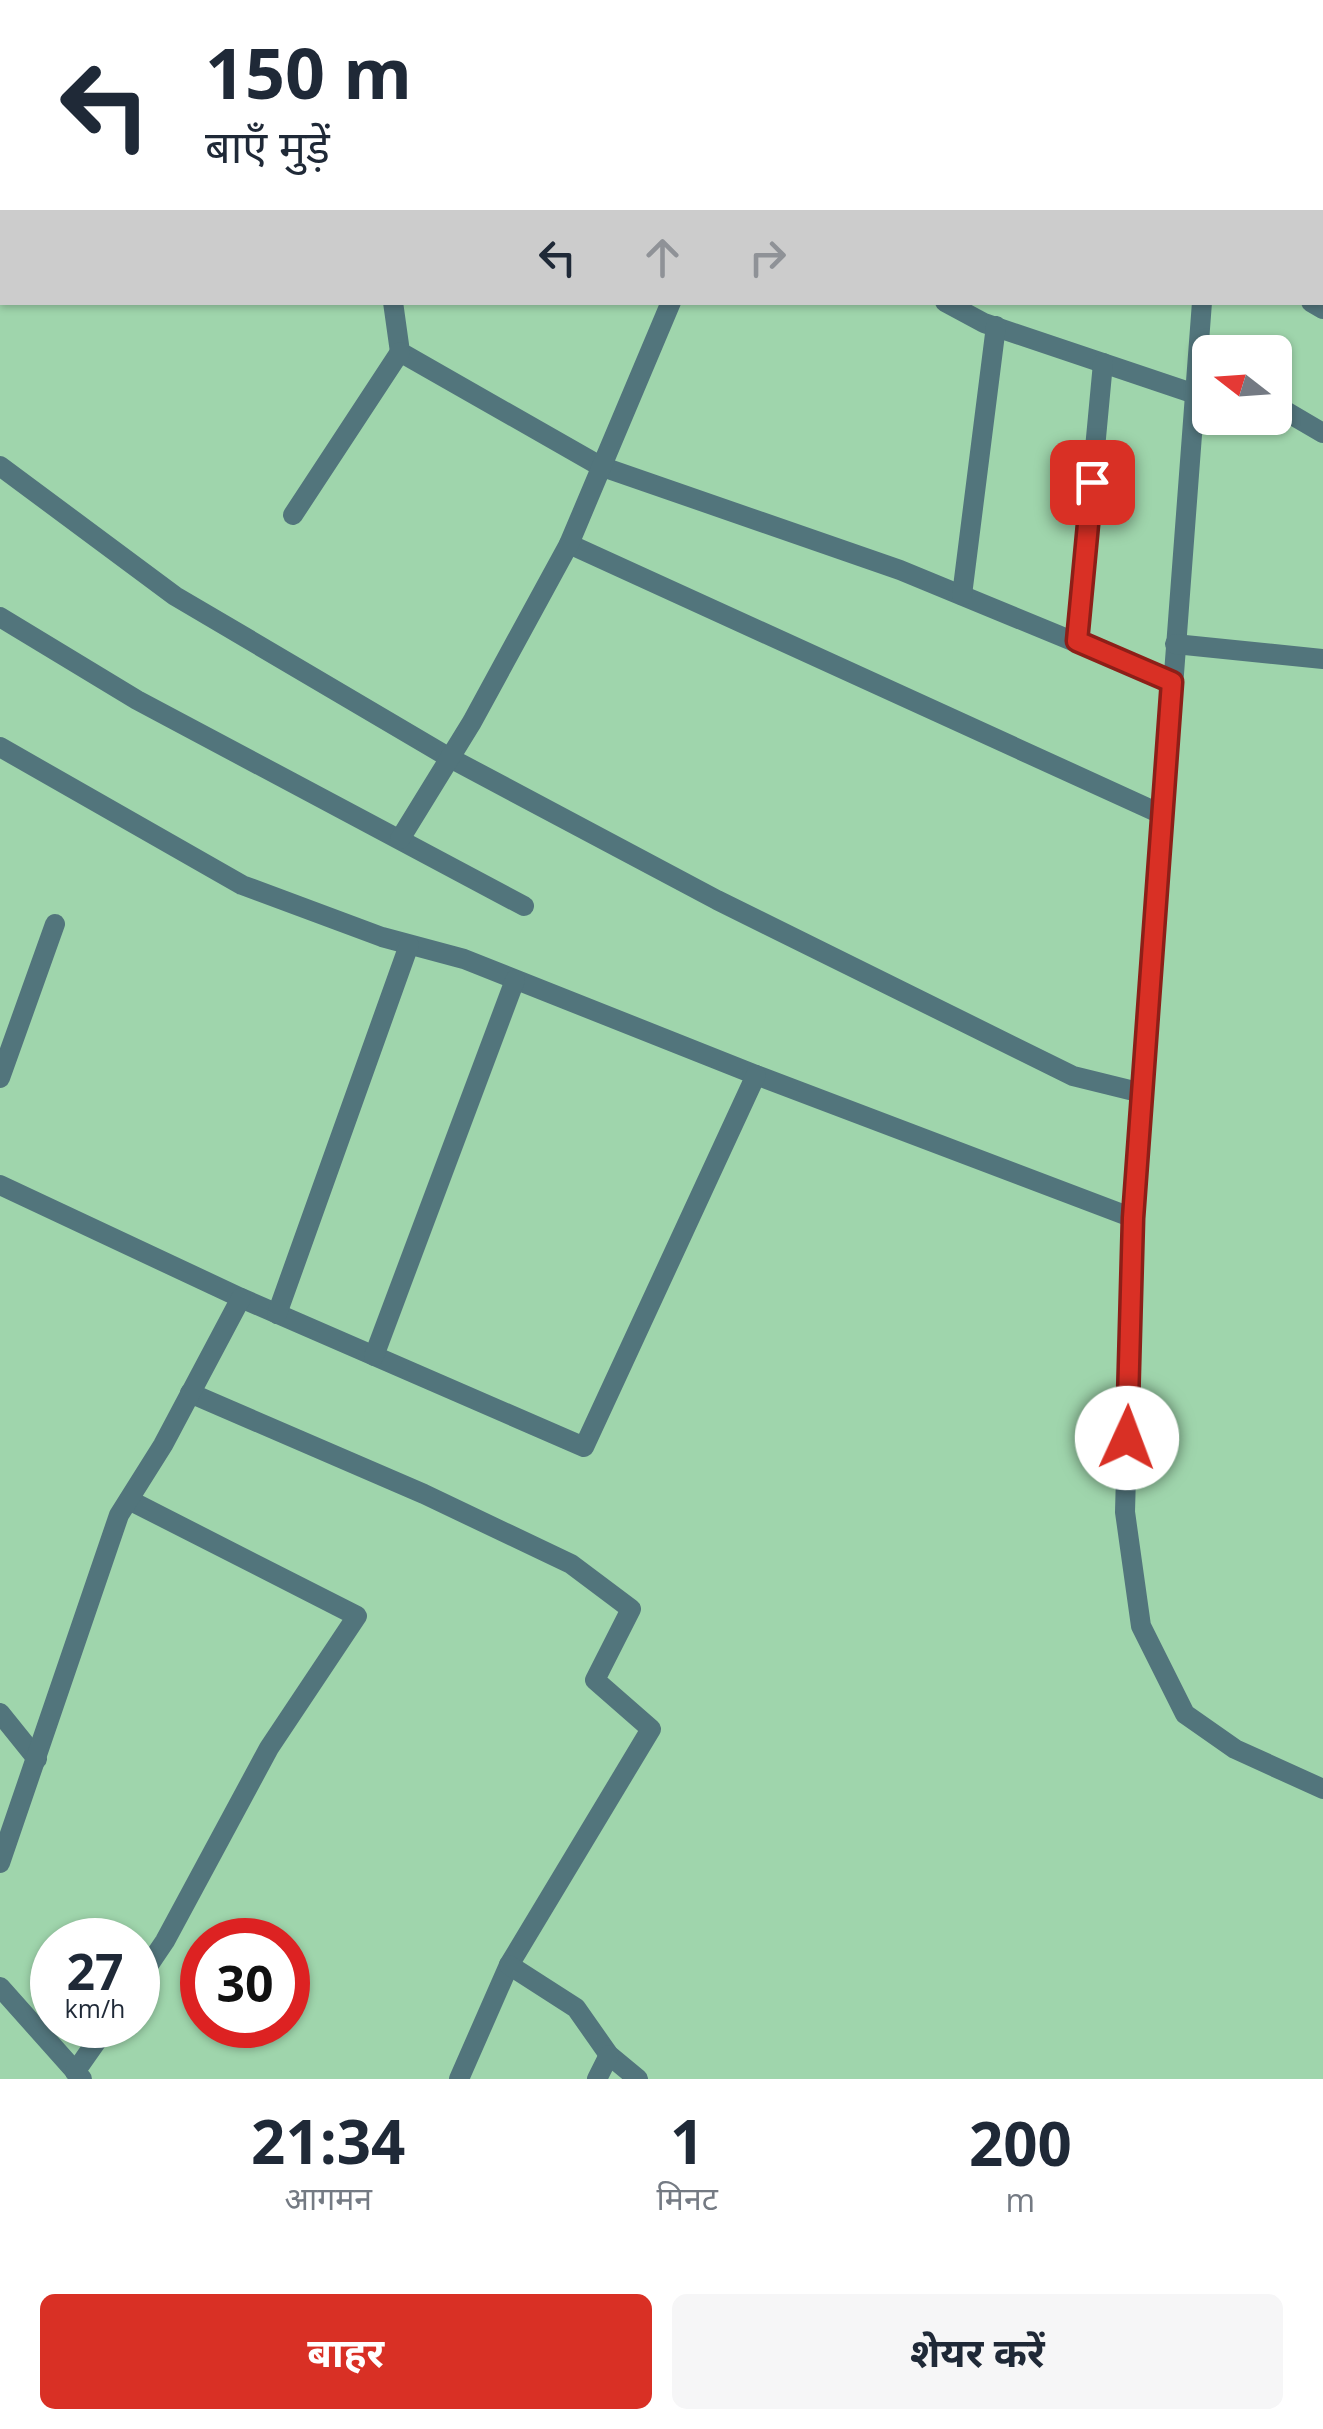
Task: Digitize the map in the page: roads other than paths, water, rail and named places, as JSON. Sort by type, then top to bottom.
[{"type":"street","points":[[294,515],[400,352],[393,305]]},
{"type":"street","points":[[400,839],[570,544],[670,305]]},
{"type":"street","points":[[952,305],[996,326],[1192,393]]},
{"type":"street","points":[[1202,305],[1203,335]]},
{"type":"street","points":[[962,595],[996,326]]},
{"type":"street","points":[[400,352],[600,466],[962,595],[1172,682]]},
{"type":"street","points":[[1077,641],[1103,363]]},
{"type":"street","points":[[1292,415],[1323,433]]},
{"type":"street","points":[[1192,432],[1133,1218],[1125,1512],[1141,1626],[1185,1714],[1235,1749],[1323,1790]]},
{"type":"street","points":[[0,466],[175,596],[450,758],[717,900],[1073,1076],[1142,1093]]},
{"type":"street","points":[[570,544],[1162,815]]},
{"type":"street","points":[[0,617],[137,700],[524,906]]},
{"type":"street","points":[[1175,644],[1323,659]]},
{"type":"street","points":[[0,747],[242,885],[464,960],[1133,1218]]},
{"type":"street","points":[[0,1078],[55,924]]},
{"type":"street","points":[[276,1314],[408,944]]},
{"type":"street","points":[[374,1356],[515,980]]},
{"type":"street","points":[[0,1185],[240,1298],[584,1447],[756,1075]]},
{"type":"street","points":[[0,1863],[119,1515],[240,1298]]},
{"type":"street","points":[[190,1393],[424,1494],[570,1564],[632,1609],[594,1680],[651,1729],[509,1965],[460,2079]]},
{"type":"street","points":[[128,1500],[357,1616],[270,1748],[160,1949]]},
{"type":"street","points":[[0,1714],[37,1759]]},
{"type":"street","points":[[509,1965],[576,2008],[608,2055],[638,2079]]},
{"type":"street","points":[[0,1987],[78,2076],[94,2048]]},
{"type":"street","points":[[597,2079],[608,2055]]}]
